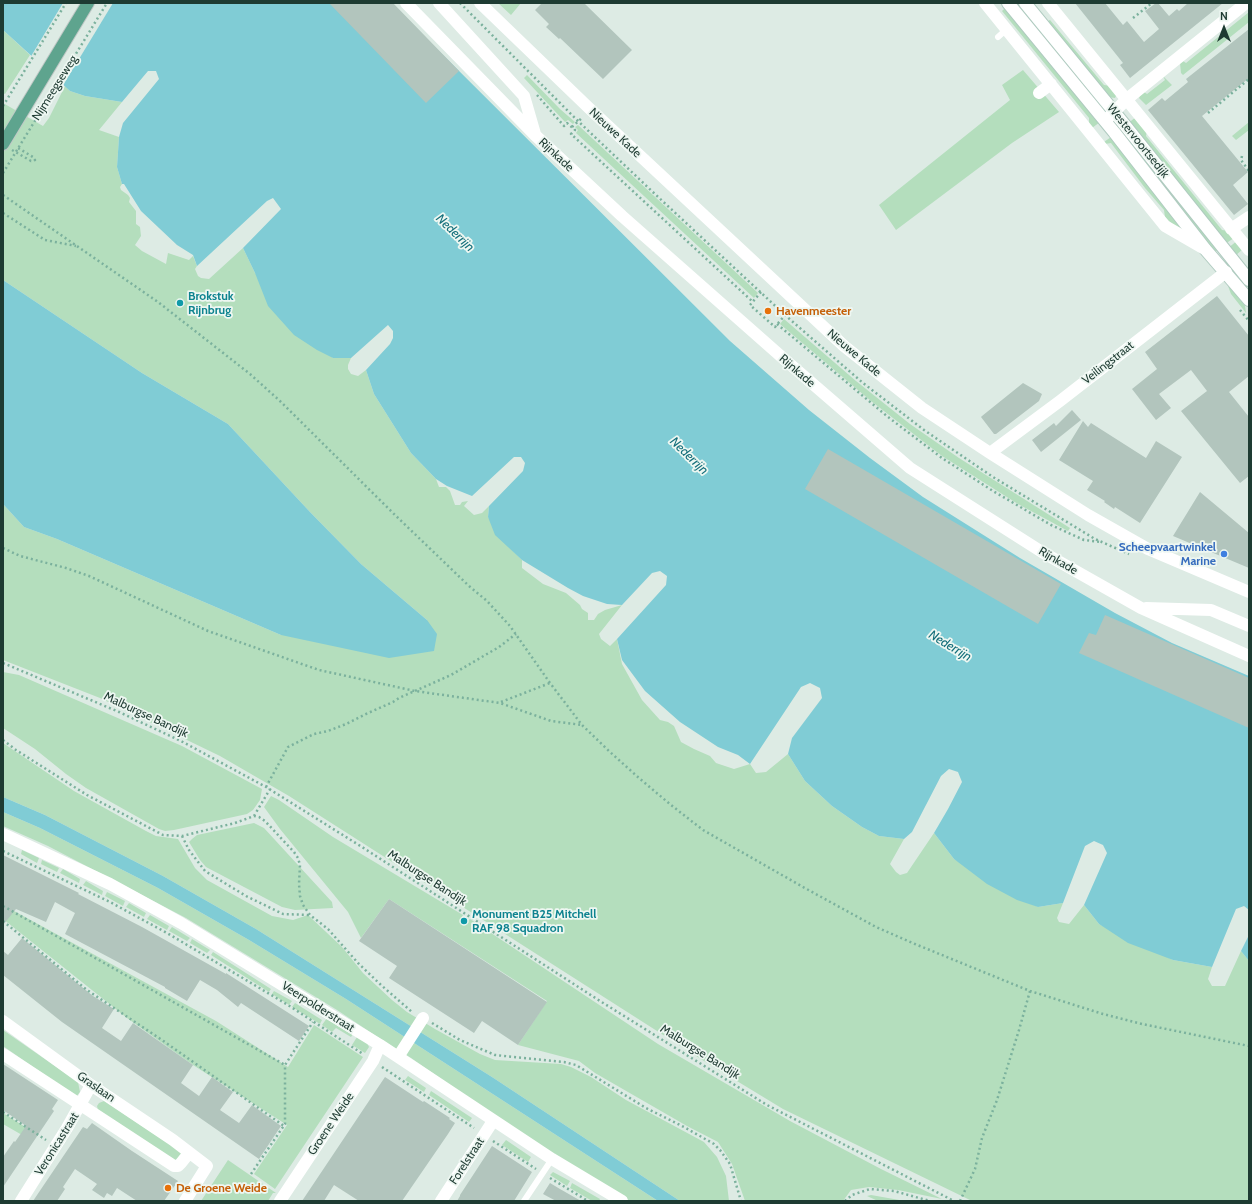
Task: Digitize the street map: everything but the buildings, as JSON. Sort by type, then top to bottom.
[{"type":"main road","name":"Nijmeegseweg","points":[[3,144],[88,3]]},
{"type":"street","name":"Rijnkade","points":[[406,3],[535,135],[622,216],[790,365],[910,468],[1042,552],[1141,608],[1249,656]]},
{"type":"street","points":[[439,3],[524,96],[535,135]]},
{"type":"street","name":"Nieuwe Kade","points":[[480,3],[591,110],[844,346],[922,408],[1088,515],[1148,549],[1249,592]]},
{"type":"street","name":"Westervoortsedijk","points":[[985,3],[1002,33],[1051,84],[1165,226],[1205,249]]},
{"type":"street","name":"Westervoortsedijk","points":[[1008,3],[1105,122],[1205,249],[1249,300]]},
{"type":"street","name":"Westervoortsedijk","points":[[1025,3],[1249,280]]},
{"type":"street","name":"Westervoortsedijk","points":[[1048,3],[1249,250]]},
{"type":"street","points":[[1105,122],[1113,111],[1127,99],[1246,3]]},
{"type":"street","points":[[1039,93],[1051,84]]},
{"type":"street","points":[[1231,229],[1249,217]]},
{"type":"street","name":"Veilingstraat","points":[[990,453],[1060,401],[1226,272]]},
{"type":"street","points":[[1141,608],[1211,610],[1249,626]]},
{"type":"street","name":"Veerpolderstraat","points":[[3,834],[110,884],[158,909],[380,1045],[400,1054],[493,1121],[622,1201]]},
{"type":"street","points":[[400,1054],[421,1020]]},
{"type":"street","name":"Graslaan","points":[[3,1021],[91,1085],[173,1140],[207,1166],[185,1201]]},
{"type":"street","name":"Groene Weide","points":[[280,1201],[373,1060],[380,1045]]},
{"type":"street","name":"Graslaan","points":[[3,1054],[174,1166],[178,1166],[189,1153]]},
{"type":"street","name":"Veronicastraat","points":[[21,1201],[81,1105],[91,1085]]},
{"type":"street","name":"Forelstraat","points":[[441,1201],[493,1121]]},
{"type":"lane","points":[[524,1201],[552,1159]]},
{"type":"path","points":[[3,106],[66,3]]},
{"type":"path","name":"Nijmeegseweg","points":[[3,173],[108,3]]},
{"type":"path","name":"Nieuwe Kade","points":[[460,3],[578,121],[572,128]]},
{"type":"path","points":[[1133,18],[1152,3]]},
{"type":"path","points":[[522,71],[525,68]]},
{"type":"path","points":[[1208,113],[1249,79]]},
{"type":"path","points":[[532,90],[564,126],[567,123],[575,130],[572,134],[753,302]]},
{"type":"path","points":[[18,148],[34,157],[35,160],[31,161],[20,155]]},
{"type":"path","points":[[1242,156],[1241,160],[1249,170]]},
{"type":"path","points":[[3,195],[158,302],[250,374],[280,401],[468,586],[487,601],[510,626],[550,684],[582,725],[610,752],[671,805],[704,830],[836,906],[876,927],[1030,991],[1103,1014],[1169,1030],[1249,1046]]},
{"type":"path","points":[[3,213],[45,240],[77,246]]},
{"type":"path","points":[[760,292],[750,305],[775,327],[785,315]]},
{"type":"path","points":[[759,320],[763,316]]},
{"type":"path","points":[[777,324],[888,417],[942,458],[993,491],[1051,525],[1084,540],[1104,543]]},
{"type":"path","points":[[3,548],[28,559],[66,568],[89,576],[208,631],[319,670],[415,691],[500,703],[551,721],[582,725]]},
{"type":"path","points":[[266,787],[288,747],[314,734],[346,724],[451,675],[498,647],[516,634]]},
{"type":"path","name":"Malburgse Bandijk","points":[[3,663],[119,712],[193,747],[270,789],[600,1001],[767,1105],[954,1201]]},
{"type":"path","points":[[500,703],[550,684]]},
{"type":"path","points":[[3,740],[16,750],[87,795],[162,835],[182,836],[235,824],[254,816],[270,789]]},
{"type":"path","points":[[254,816],[265,822],[298,858],[300,865],[300,896],[310,915],[328,929],[358,963],[421,1020],[460,1040],[495,1055],[564,1062],[584,1069],[646,1108],[708,1140],[720,1150],[730,1164],[741,1201]]},
{"type":"path","points":[[182,836],[189,850],[205,871],[239,892],[283,914],[310,915]]},
{"type":"path","name":"Veerpolderstraat","points":[[3,851],[110,902],[160,930],[288,1005],[373,1060]]},
{"type":"path","points":[[3,906],[285,1065]]},
{"type":"path","points":[[3,920],[88,990],[284,1126]]},
{"type":"path","points":[[960,1201],[975,1169],[982,1138],[1020,1030],[1030,991]]},
{"type":"path","points":[[251,1174],[285,1124],[285,1065],[313,1022]]},
{"type":"path","points":[[3,1112],[56,1146]]},
{"type":"path","points":[[845,1201],[852,1194],[870,1189],[894,1191],[930,1201]]},
{"type":"green space","points":[[498,3],[521,3],[511,15]]},
{"type":"green space","points":[[1005,8],[1100,122],[1092,128],[1089,124],[1089,118],[1002,11]]},
{"type":"green space","points":[[1249,12],[1249,22],[1183,75],[1181,73],[1180,63],[1183,61],[1186,63]]},
{"type":"green space","points":[[1050,20],[1104,85],[1111,86],[1117,94],[1115,98],[1108,97],[1046,22]]},
{"type":"green space","points":[[3,30],[30,55],[5,94],[3,93]]},
{"type":"green space","points":[[1023,70],[1059,112],[1012,143],[896,230],[879,205],[1010,100],[1002,85]]},
{"type":"green space","points":[[527,75],[560,109],[575,122],[573,124],[568,120],[565,122],[524,78]]},
{"type":"green space","points":[[1163,76],[1172,85],[1146,105],[1139,98],[1140,96],[1144,92],[1147,94],[1165,80]]},
{"type":"green space","points":[[65,86],[70,91],[85,96],[122,102],[99,130],[119,137],[117,167],[122,184],[120,187],[121,190],[130,198],[129,202],[136,211],[136,224],[140,227],[141,236],[135,245],[142,251],[166,264],[168,253],[189,260],[193,256],[197,266],[195,269],[198,276],[209,279],[243,248],[255,273],[333,358],[351,358],[348,369],[351,374],[358,376],[366,370],[374,394],[411,453],[436,479],[439,487],[446,487],[450,491],[455,505],[460,505],[462,502],[468,501],[464,506],[474,515],[482,513],[489,506],[488,517],[511,549],[522,560],[522,568],[543,584],[566,593],[588,613],[588,620],[594,620],[598,614],[605,610],[622,605],[599,634],[601,639],[610,646],[617,639],[622,664],[642,700],[660,720],[668,722],[674,726],[681,742],[710,756],[716,763],[734,769],[750,764],[756,773],[766,772],[788,754],[805,781],[832,806],[862,827],[879,836],[904,839],[890,864],[900,875],[907,873],[934,833],[954,859],[1038,907],[1063,903],[1057,918],[1059,922],[1069,924],[1084,905],[1099,924],[1173,960],[1212,967],[1208,979],[1212,986],[1225,986],[1241,951],[1249,961],[1249,1201],[972,1201],[783,1109],[704,1061],[289,796],[220,756],[100,698],[3,660],[3,504],[24,527],[57,539],[281,635],[427,620],[361,564],[228,424],[142,373],[3,280],[3,103],[43,126],[49,118]]},
{"type":"green space","points":[[1136,117],[1147,130],[1146,136],[1222,230],[1228,231],[1234,238],[1225,244],[1127,124]]},
{"type":"green space","points":[[1249,122],[1249,130],[1236,140],[1232,136]]},
{"type":"green space","points":[[578,125],[758,293],[754,298],[576,133],[578,130],[575,127]]},
{"type":"green space","points":[[1121,128],[1219,249],[1215,252],[1117,132]]},
{"type":"green space","points":[[1111,137],[1185,231],[1173,225],[1165,217],[1164,210],[1145,188],[1111,143],[1105,144],[1104,142]]},
{"type":"green space","points":[[1237,241],[1243,249],[1235,256],[1228,248]]},
{"type":"green space","points":[[1228,286],[1244,299],[1246,313],[1231,294]]},
{"type":"green space","points":[[784,319],[856,381],[910,424],[959,458],[1070,528],[1068,531],[1018,504],[942,456],[871,401],[780,324]]},
{"type":"green space","points":[[3,672],[19,675],[182,746],[262,789],[260,800],[253,810],[247,814],[174,830],[165,831],[159,829],[86,788],[35,749],[3,728]]},
{"type":"green space","points":[[3,743],[74,791],[146,831],[156,836],[178,839],[195,868],[207,880],[272,916],[293,920],[308,915],[342,947],[363,973],[392,1000],[407,1012],[435,1029],[480,1054],[495,1060],[561,1064],[571,1067],[591,1077],[626,1100],[704,1142],[717,1157],[726,1176],[729,1201],[680,1201],[492,1077],[256,929],[163,876],[45,815],[3,797]]},
{"type":"green space","points":[[271,796],[333,837],[463,915],[461,920],[465,923],[470,919],[658,1044],[790,1121],[942,1199],[898,1190],[869,1187],[851,1190],[843,1201],[745,1201],[732,1164],[718,1142],[687,1126],[595,1073],[579,1061],[518,1045],[547,1001],[389,899],[361,938],[348,912],[280,829],[264,807]]},
{"type":"green space","points":[[3,812],[40,828],[158,888],[249,940],[346,999],[658,1201],[629,1201],[519,1133],[411,1058],[337,1010],[186,918],[48,846],[3,826]]},
{"type":"green space","points":[[254,823],[264,828],[332,902],[333,908],[295,910],[282,907],[206,867],[189,842],[197,835]]},
{"type":"green space","points":[[22,850],[39,858],[37,863],[21,854]]},
{"type":"green space","points":[[42,860],[59,868],[57,872],[41,864]]},
{"type":"green space","points":[[63,869],[80,879],[79,883],[60,873]]},
{"type":"green space","points":[[86,881],[103,891],[102,895],[83,885]]},
{"type":"green space","points":[[107,892],[125,901],[123,906],[105,896]]},
{"type":"green space","points":[[129,903],[146,913],[144,917],[126,907]]},
{"type":"green space","points":[[3,905],[216,1021],[288,1067],[314,1025],[363,1057],[275,1189],[254,1174],[287,1125],[193,1065],[127,1018],[3,919]]},
{"type":"green space","points":[[150,915],[169,926],[167,930],[147,919]]},
{"type":"green space","points":[[172,927],[190,938],[187,941],[169,931]]},
{"type":"green space","points":[[192,939],[210,950],[207,953],[190,943]]},
{"type":"green space","points":[[213,952],[271,989],[269,992],[211,955]]},
{"type":"green space","points":[[274,991],[292,1001],[289,1005],[272,994]]},
{"type":"green space","points":[[295,1003],[322,1020],[320,1024],[292,1007]]},
{"type":"green space","points":[[327,1018],[353,1034],[351,1037],[336,1028],[332,1032],[322,1025]]},
{"type":"green space","points":[[3,1030],[78,1082],[80,1092],[76,1097],[3,1046]]},
{"type":"green space","points":[[357,1037],[367,1043],[369,1047],[365,1053],[352,1045]]},
{"type":"green space","points":[[408,1076],[426,1088],[424,1092],[405,1080]]},
{"type":"green space","points":[[431,1091],[472,1118],[469,1122],[429,1095]]},
{"type":"green space","points":[[104,1101],[183,1153],[177,1164],[98,1110],[97,1106],[99,1103]]},
{"type":"green space","points":[[3,1113],[27,1128],[22,1135],[3,1124]]},
{"type":"green space","points":[[506,1140],[531,1157],[528,1162],[502,1145]]},
{"type":"green space","points":[[228,1160],[276,1193],[273,1193],[268,1201],[201,1201]]},
{"type":"green space","points":[[553,1172],[570,1181],[567,1186],[550,1175]]},
{"type":"green space","points":[[572,1183],[600,1199],[599,1201],[592,1201],[570,1188]]},
{"type":"green space","points":[[871,1195],[905,1201],[878,1201],[867,1196]]},
{"type":"water","name":"Nederrijn","points":[[3,3],[392,3],[730,341],[809,410],[870,458],[923,497],[1020,558],[1115,613],[1172,643],[1249,676],[1249,910],[1244,906],[1236,909],[1212,967],[1173,960],[1128,943],[1099,924],[1084,905],[1107,853],[1103,845],[1094,841],[1085,846],[1063,903],[1038,907],[1017,900],[987,884],[954,859],[934,833],[962,782],[958,772],[949,769],[941,776],[912,832],[904,839],[879,836],[862,827],[832,806],[805,781],[788,754],[792,738],[822,698],[820,688],[810,683],[801,687],[750,764],[738,755],[718,747],[680,722],[645,691],[622,660],[617,639],[666,585],[667,576],[660,571],[652,573],[622,605],[607,604],[583,596],[522,560],[495,535],[488,517],[489,506],[523,471],[525,463],[521,457],[514,457],[472,496],[447,486],[436,479],[411,453],[374,394],[366,370],[390,344],[393,338],[393,331],[388,325],[351,358],[333,358],[317,350],[294,335],[268,306],[243,248],[281,209],[273,198],[267,201],[197,266],[193,255],[177,245],[141,211],[124,184],[122,184],[117,167],[119,137],[123,123],[159,79],[156,71],[148,71],[122,102],[85,96],[70,91],[3,30]]},
{"type":"water","points":[[3,280],[142,373],[228,424],[361,564],[427,620],[437,634],[434,651],[389,658],[281,635],[57,539],[24,527],[3,504]]},
{"type":"water","points":[[3,797],[45,815],[163,876],[256,929],[492,1077],[680,1201],[658,1201],[346,999],[249,940],[158,888],[40,828],[3,812]]},
{"type":"water","points":[[1249,935],[1249,961],[1241,951]]},
{"type":"pier","points":[[63,3],[113,3],[62,87],[30,58]]},
{"type":"place","name":"Brokstuk Rijnbrug","points":[[180,303]]},
{"type":"place","name":"Havenmeester","points":[[768,311]]},
{"type":"place","name":"Scheepvaartwinkel Marine","points":[[1224,554]]},
{"type":"place","name":"Monument B25 Mitchell RAF 98 Squadron","points":[[464,921]]},
{"type":"place","name":"De Groene Weide","points":[[168,1188]]}]
